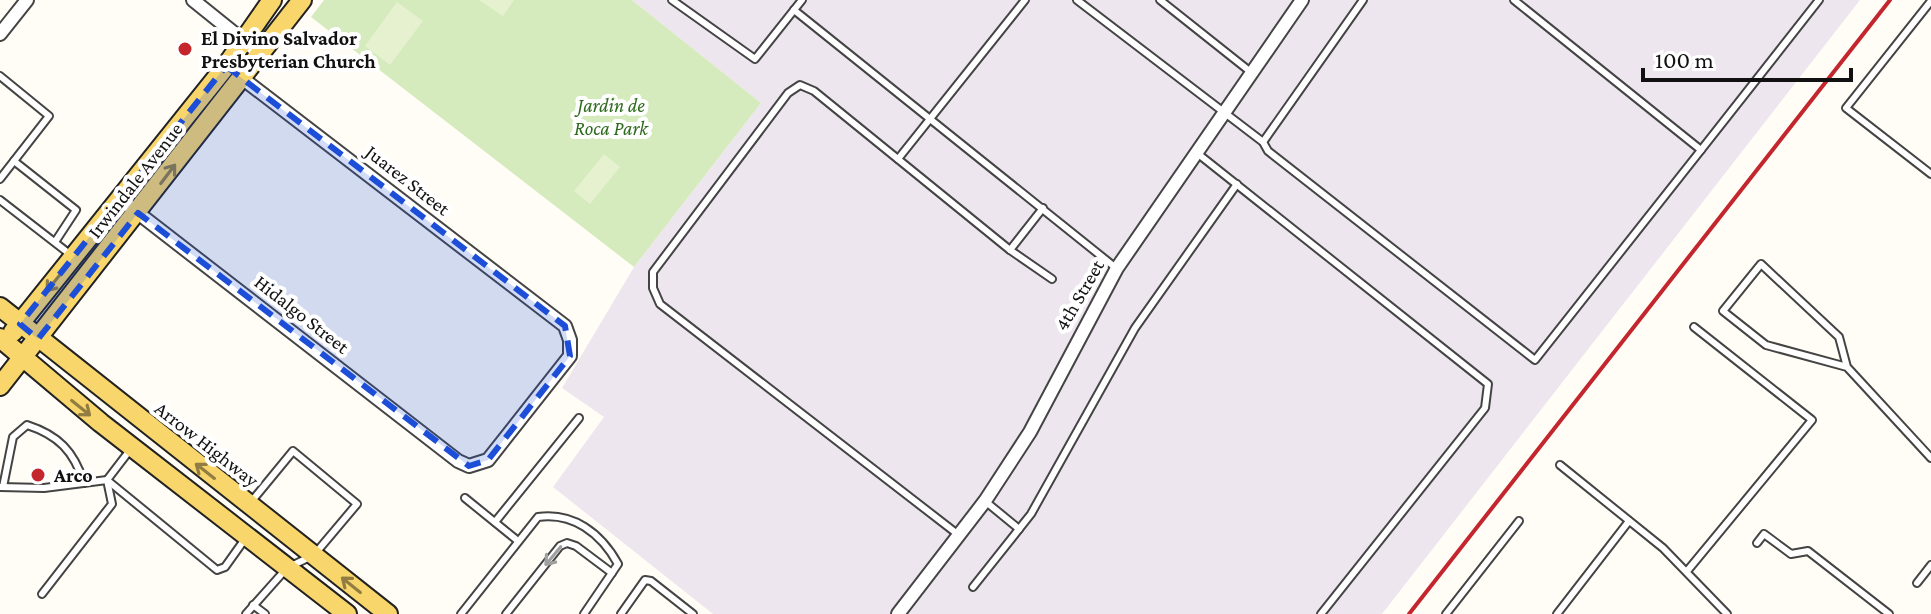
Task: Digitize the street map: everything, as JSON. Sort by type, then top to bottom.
[{"type":"main road","name":"Irwindale Avenue","points":[[1,342],[20,324],[226,66],[272,0]]},
{"type":"main road","name":"Irwindale Avenue","points":[[0,386],[302,0]]},
{"type":"main road","name":"Arrow Highway","points":[[0,307],[388,614]]},
{"type":"main road","points":[[1,342],[347,614]]},
{"type":"street","points":[[0,34],[27,0]]},
{"type":"street","points":[[193,0],[260,54]]},
{"type":"street","name":"4th Street","points":[[898,614],[985,501],[1030,432],[1117,268],[1302,0]]},
{"type":"street","name":"Juarez Street","points":[[226,66],[565,326],[570,340],[570,356],[488,460],[469,466],[458,461]]},
{"type":"street","name":"Hidalgo Street","points":[[120,199],[458,461]]},
{"type":"lane","points":[[672,0],[751,59],[758,58],[802,0]]},
{"type":"lane","points":[[898,159],[1025,0]]},
{"type":"lane","points":[[1077,0],[1263,142],[1268,151],[1535,360],[1819,0]]},
{"type":"lane","points":[[1160,0],[1252,73]]},
{"type":"lane","points":[[1263,142],[1363,0]]},
{"type":"lane","points":[[1514,0],[1701,150]]},
{"type":"lane","points":[[1931,1],[1846,108],[1931,174]]},
{"type":"lane","points":[[794,10],[1117,268]]},
{"type":"lane","points":[[0,76],[49,116],[0,179]]},
{"type":"lane","points":[[960,536],[660,304],[653,288],[653,272],[788,93],[800,85],[814,91],[1010,250],[1052,279]]},
{"type":"lane","points":[[1197,153],[1488,384],[1485,408],[1321,614]]},
{"type":"lane","points":[[14,161],[76,210],[55,242]]},
{"type":"lane","points":[[973,587],[1019,529],[1059,468],[1081,421],[1135,328],[1237,184]]},
{"type":"lane","points":[[0,200],[74,257]]},
{"type":"lane","points":[[1010,250],[1043,208]]},
{"type":"lane","points":[[1847,367],[1766,345],[1723,311],[1761,264],[1839,337],[1847,367],[1931,458]]},
{"type":"lane","points":[[1688,570],[1812,420],[1694,327]]},
{"type":"lane","points":[[495,522],[579,418]]},
{"type":"lane","points":[[84,483],[65,444],[27,425],[13,437],[1,487],[44,488],[84,483],[107,480],[132,448]]},
{"type":"lane","points":[[246,614],[287,568],[314,555],[357,504],[293,451],[249,505]]},
{"type":"lane","points":[[1560,465],[1688,570],[1727,614]]},
{"type":"lane","points":[[107,480],[217,570],[225,567],[247,536]]},
{"type":"lane","points":[[42,594],[112,504],[107,480]]},
{"type":"lane","points":[[465,498],[518,541]]},
{"type":"lane","points":[[985,501],[1019,529]]},
{"type":"lane","points":[[461,614],[538,517],[558,514],[577,522],[609,548],[618,564],[584,614]]},
{"type":"lane","points":[[1446,614],[1519,521]]},
{"type":"lane","points":[[1557,614],[1629,521]]},
{"type":"lane","points":[[1757,543],[1764,534],[1791,554],[1808,551],[1889,614]]},
{"type":"lane","points":[[506,614],[560,546],[567,543],[576,546],[612,573]]},
{"type":"lane","points":[[1917,583],[1931,565]]},
{"type":"lane","points":[[623,613],[645,580],[651,581],[692,613]]},
{"type":"lane","points":[[253,605],[265,614]]},
{"type":"highlighted area","points":[[226,66],[565,326],[570,356],[488,460],[469,466],[138,213],[38,339],[20,324]]},
{"type":"shaded area","points":[[632,0],[1860,0],[1382,614],[713,614],[553,487],[604,417],[562,388],[634,267],[761,103]]},
{"type":"green space","name":"Jardin de Roca Park","points":[[324,0],[632,0],[761,103],[634,267],[311,17]]},
{"type":"green space","points":[[479,0],[514,0],[503,16]]},
{"type":"green space","points":[[397,2],[423,21],[390,65],[365,46]]},
{"type":"green space","points":[[604,154],[620,167],[590,204],[574,191]]},
{"type":"railway","points":[[1409,614],[1890,0]]},
{"type":"place","name":"El Divino Salvador Presbyterian Church","points":[[185,49]]},
{"type":"place","name":"Arco","points":[[38,475]]}]
